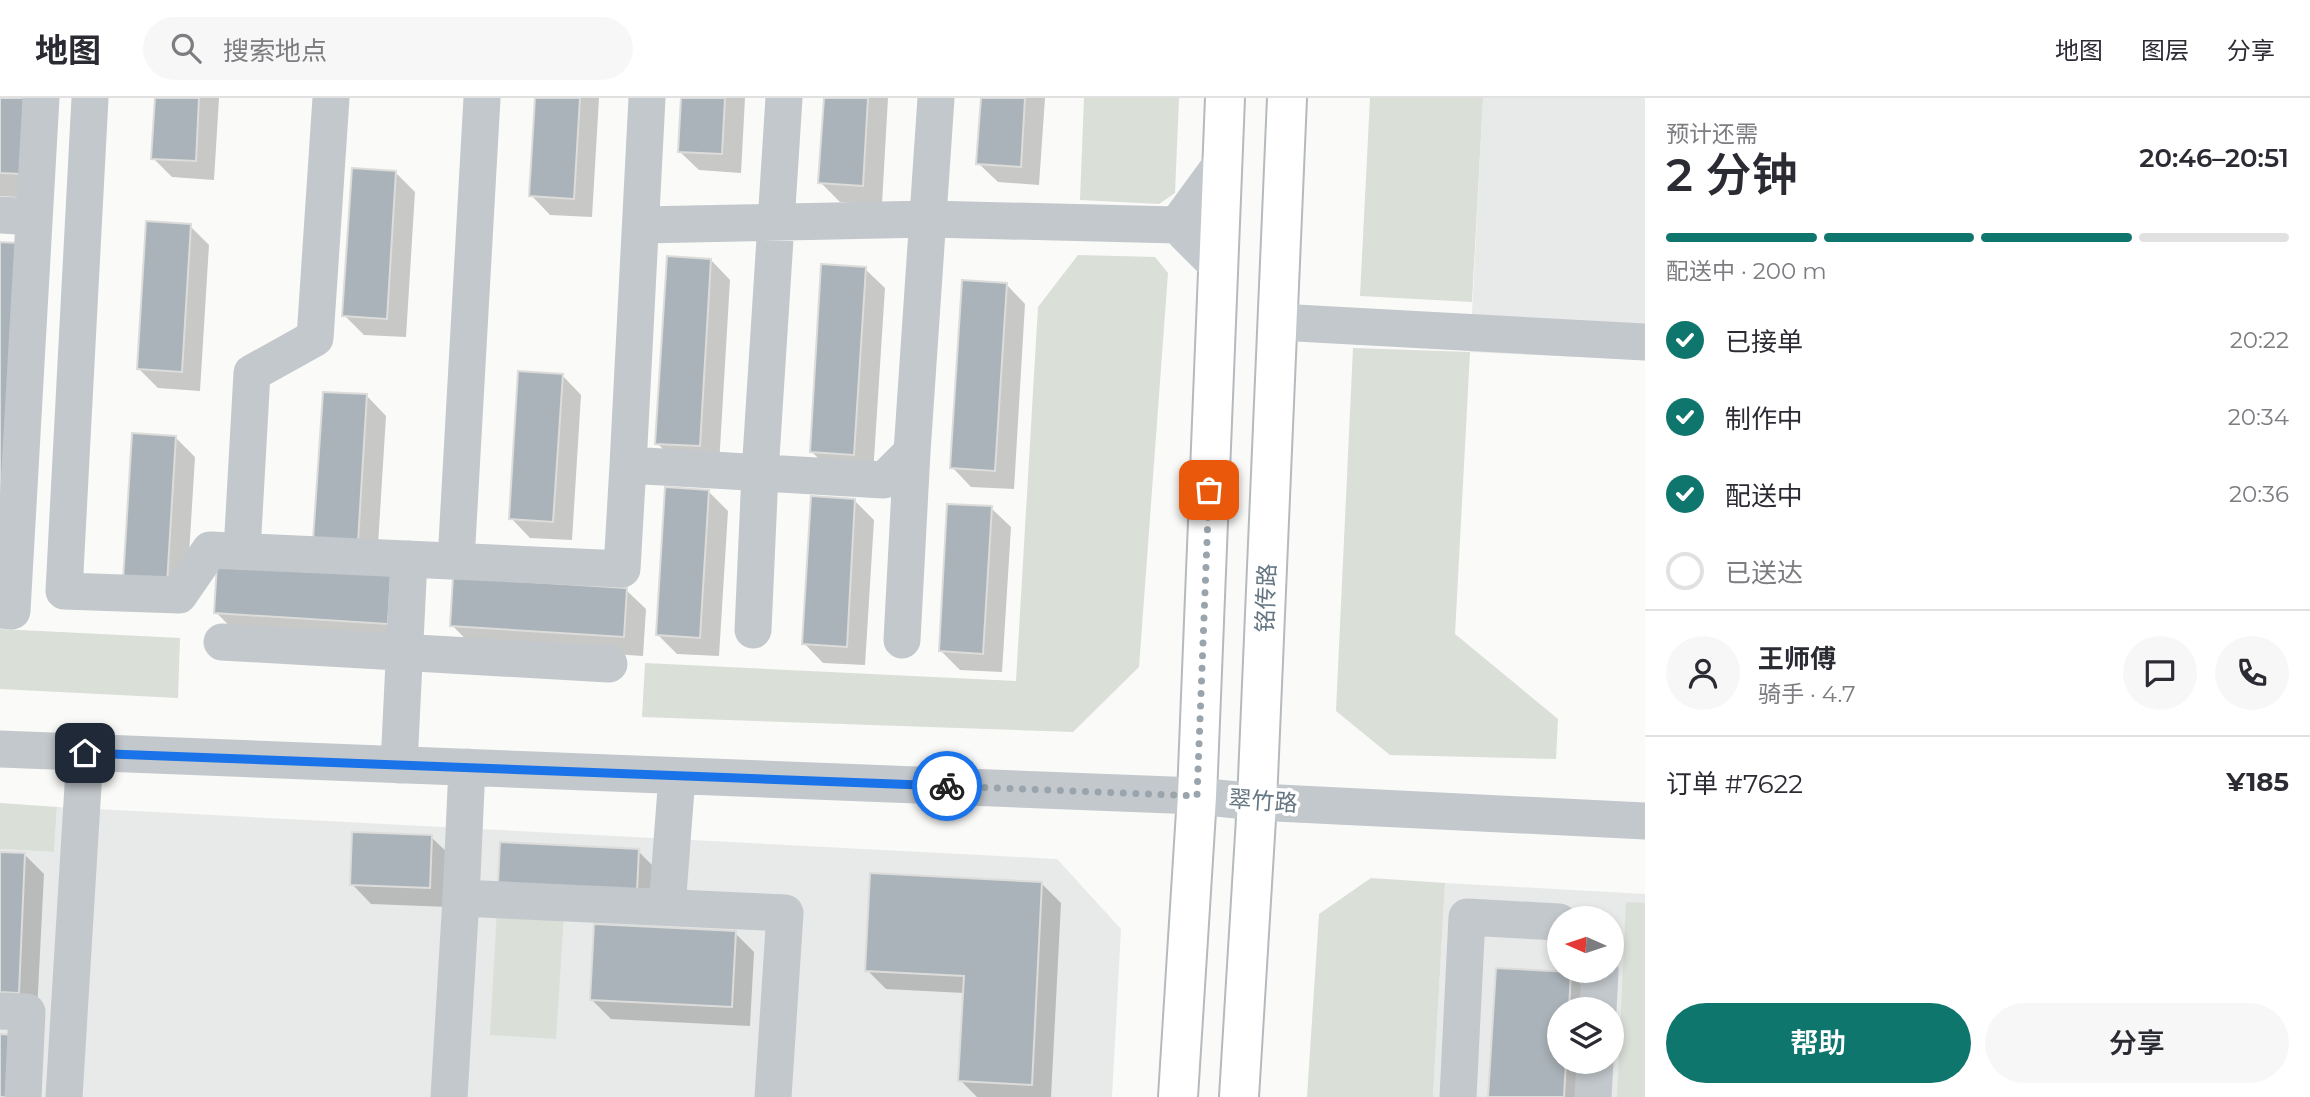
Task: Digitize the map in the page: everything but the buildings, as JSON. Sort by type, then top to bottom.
[{"type":"main road","points":[[1178,1097],[1197,796],[1225,98]]},
{"type":"main road","name":"铭传路","points":[[1238,1097],[1257,802],[1287,98]]},
{"type":"street","points":[[0,610],[12,611],[17,216],[41,98]]},
{"type":"street","points":[[90,98],[64,591],[178,595],[210,550],[622,569],[648,98]]},
{"type":"street","points":[[242,551],[252,373],[315,338],[331,98]]},
{"type":"street","points":[[456,561],[482,98]]},
{"type":"street","points":[[753,630],[760,473],[784,98]]},
{"type":"street","points":[[902,640],[936,98]]},
{"type":"street","points":[[1177,225],[1223,162]]},
{"type":"street","points":[[641,225],[929,219],[1177,225],[1219,267]]},
{"type":"street","points":[[1278,323],[1645,342]]},
{"type":"street","points":[[628,465],[884,480],[912,452]]},
{"type":"street","points":[[399,765],[409,559]]},
{"type":"street","points":[[222,642],[609,664]]},
{"type":"street","name":"翠竹路","points":[[0,749],[1197,796],[1257,802],[1645,821]]},
{"type":"street","points":[[64,1097],[85,753]]},
{"type":"street","points":[[449,1097],[467,767]]},
{"type":"street","points":[[667,907],[677,776]]},
{"type":"street","points":[[461,898],[785,913],[773,1097]]},
{"type":"street","points":[[1458,1097],[1467,917],[1547,921]]},
{"type":"street","points":[[0,1010],[27,1012],[23,1097]]},
{"type":"street","points":[[1593,1097],[1594,1074]]},
{"type":"shaded area","points":[[1084,98],[1179,98],[1175,193],[1159,204],[1080,200]]},
{"type":"shaded area","points":[[1370,98],[1483,98],[1472,302],[1360,296]]},
{"type":"shaded area","points":[[1483,98],[1645,98],[1645,360],[1470,352]]},
{"type":"shaded area","points":[[1078,255],[1155,257],[1168,273],[1139,667],[1073,732],[642,717],[645,663],[1016,681],[1038,307]]},
{"type":"shaded area","points":[[1353,348],[1470,352],[1455,634],[1558,719],[1556,759],[1390,755],[1336,711]]},
{"type":"shaded area","points":[[0,629],[180,638],[178,698],[0,689]]},
{"type":"shaded area","points":[[0,803],[57,807],[54,852],[0,849]]},
{"type":"shaded area","points":[[57,807],[1057,859],[1121,929],[1112,1097],[0,1097],[0,849],[54,852]]},
{"type":"shaded area","points":[[1371,878],[1445,883],[1433,1097],[1307,1097],[1319,914]]},
{"type":"shaded area","points":[[1445,883],[1645,894],[1645,1097],[1433,1097]]},
{"type":"shaded area","points":[[1626,902],[1645,903],[1645,1097],[1617,1097],[1618,1074],[1624,1074],[1624,997],[1622,997]]},
{"type":"shaded area","points":[[497,910],[564,914],[556,1039],[490,1035]]},
{"type":"way so far","points":[[947,786],[1197,796],[1209,490]]},
{"type":"route","points":[[85,753],[947,786]]}]
